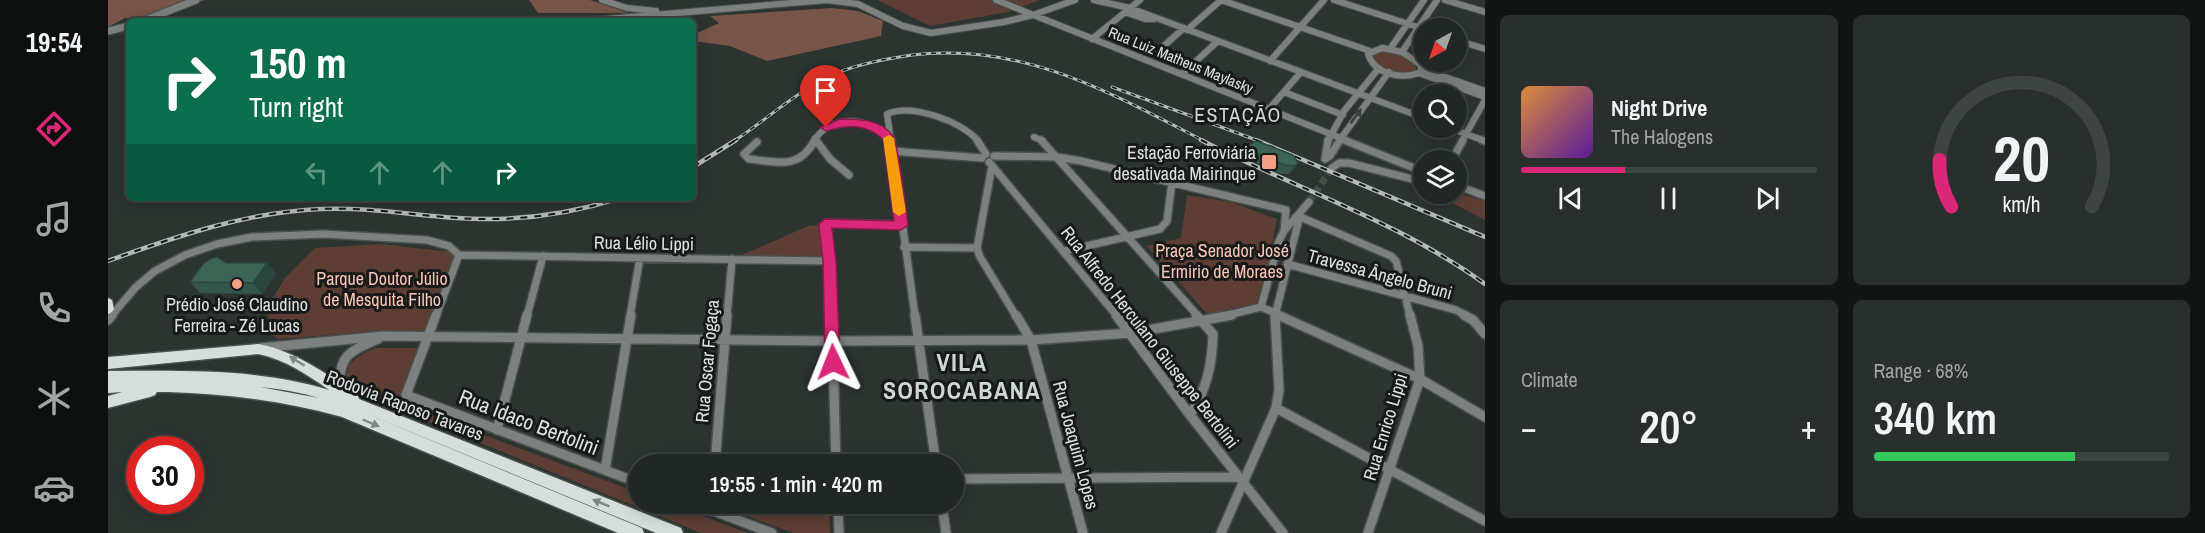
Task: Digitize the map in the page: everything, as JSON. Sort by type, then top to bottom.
[{"type":"highway","points":[[108,303],[108,309]]},
{"type":"highway","points":[[108,363],[258,349],[276,351],[293,357],[341,391],[402,422]]},
{"type":"highway","name":"Rodovia Raposo Tavares","points":[[108,377],[213,376],[285,384],[345,400],[675,533]]},
{"type":"highway","points":[[108,402],[174,386]]},
{"type":"highway","name":"Rodovia Raposo Tavares","points":[[108,387],[174,386],[253,391],[300,398],[344,411],[636,533]]},
{"type":"street","points":[[150,18],[196,0]]},
{"type":"street","points":[[602,0],[613,5],[644,10],[709,9]]},
{"type":"street","name":"Rua Luiz Matheus Maylasky","points":[[996,0],[1413,167]]},
{"type":"street","points":[[616,18],[709,9],[838,1],[869,8],[903,26],[932,33],[1033,15],[1075,0]]},
{"type":"street","points":[[1094,0],[1159,19],[1413,114]]},
{"type":"street","points":[[1092,39],[1140,0]]},
{"type":"street","points":[[1157,52],[1221,0],[1370,51],[1390,49],[1413,58]]},
{"type":"street","points":[[1269,61],[1324,0]]},
{"type":"street","points":[[1334,0],[1413,26]]},
{"type":"street","points":[[1390,49],[1424,0]]},
{"type":"street","points":[[1427,18],[1437,0]]},
{"type":"street","points":[[1445,0],[1485,12]]},
{"type":"street","points":[[108,31],[126,27]]},
{"type":"street","points":[[1402,52],[1413,38]]},
{"type":"street","points":[[1182,74],[1218,41]]},
{"type":"street","points":[[1467,43],[1485,49]]},
{"type":"street","points":[[1370,51],[1367,57],[1379,68],[1406,76],[1417,72]]},
{"type":"street","points":[[1379,68],[1330,133],[1324,153],[1325,159],[1330,156],[1389,72]]},
{"type":"street","points":[[1269,109],[1301,72]]},
{"type":"street","points":[[1422,72],[1485,98],[1467,134],[1485,141]]},
{"type":"street","points":[[1423,72],[1485,91]]},
{"type":"street","points":[[1284,92],[1343,115]]},
{"type":"street","name":"Rua Alfredo Herculano Giuseppe Bertolini","points":[[889,138],[886,118],[892,111],[914,111],[947,121],[974,138],[1131,333],[1190,415],[1283,533]]},
{"type":"street","points":[[758,142],[744,154],[745,157],[791,161],[799,160],[804,156],[821,130],[832,124],[860,123],[877,128],[889,138],[934,454]]},
{"type":"street","points":[[1034,137],[1043,141],[1058,157],[1126,238],[1213,334],[1210,377],[1203,397],[1190,415]]},
{"type":"street","points":[[815,138],[830,159],[849,175]]},
{"type":"street","points":[[891,151],[989,159],[1058,157],[1286,210],[1284,231]]},
{"type":"street","points":[[904,247],[977,248],[989,159]]},
{"type":"street","points":[[1332,168],[1340,163],[1349,163],[1413,179]]},
{"type":"street","points":[[1065,251],[1160,230],[1166,226],[1172,182]]},
{"type":"street","points":[[1467,189],[1484,196]]},
{"type":"street","points":[[1467,193],[1484,196]]},
{"type":"street","points":[[1261,307],[1279,241],[1284,231],[1300,216],[1309,202]]},
{"type":"street","points":[[1221,533],[1276,408],[1279,390],[1275,312],[1300,216]]},
{"type":"street","name":"Rua Enrico Lippi","points":[[1300,216],[1391,256],[1396,261],[1418,346],[1420,379],[1368,533]]},
{"type":"street","points":[[836,454],[830,261],[825,224],[901,225]]},
{"type":"street","points":[[108,320],[135,288],[157,270],[212,245],[251,236],[289,235],[427,240],[442,242],[455,249],[459,255],[429,338]]},
{"type":"street","name":"Rua Joaquim Lopes","points":[[977,248],[980,257],[1031,340],[1083,533]]},
{"type":"street","name":"Rua Lélio Lippi","points":[[459,255],[830,261]]},
{"type":"street","points":[[497,430],[543,256]]},
{"type":"street","points":[[605,470],[640,258]]},
{"type":"street","name":"Rua Oscar Fogaça","points":[[716,454],[732,259]]},
{"type":"street","name":"Travessa Ângelo Bruni","points":[[1287,264],[1405,295],[1464,314],[1485,334]]},
{"type":"street","points":[[258,349],[326,340],[382,336],[918,342],[1031,340],[1131,333],[1243,313],[1261,307],[1420,379],[1485,417]]},
{"type":"street","points":[[341,391],[338,377],[339,365],[351,352],[382,336]]},
{"type":"street","name":"Rua Idaco Bertolini","points":[[429,338],[406,396],[628,479]]},
{"type":"street","points":[[1276,408],[1485,521]]},
{"type":"street","points":[[964,479],[1238,477]]},
{"type":"street","points":[[624,478],[628,478]]},
{"type":"street","points":[[722,514],[772,533]]},
{"type":"street","points":[[838,514],[839,533]]},
{"type":"street","points":[[943,514],[946,533]]},
{"type":"green space","points":[[877,0],[1039,0],[1008,12],[930,26]]},
{"type":"green space","points":[[1379,51],[1399,54],[1413,62],[1413,71],[1392,72],[1381,66],[1372,58],[1372,55]]},
{"type":"green space","name":"Praça Senador José Ermirio de Moraes","points":[[1187,195],[1231,202],[1277,219],[1264,286],[1256,304],[1207,314],[1147,246],[1181,238]]},
{"type":"green space","points":[[1467,196],[1485,201],[1485,220],[1454,204],[1467,204]]},
{"type":"green space","points":[[823,225],[826,260],[744,257],[744,254],[808,226]]},
{"type":"green space","name":"Parque Doutor Júlio de Mesquita Filho","points":[[381,244],[451,252],[455,256],[422,334],[354,333],[277,339],[269,330],[268,306],[285,278],[315,248]]},
{"type":"green space","points":[[376,348],[419,348],[420,351],[396,407],[359,392],[346,379],[349,364],[365,352]]},
{"type":"green space","points":[[401,404],[628,489],[628,503],[397,409]]},
{"type":"green space","points":[[654,514],[697,514],[748,533],[701,533]]},
{"type":"green space","points":[[741,514],[829,514],[830,533],[793,533]]},
{"type":"shaded area","points":[[108,0],[205,0],[178,8],[174,13],[144,18],[125,18],[108,27]]},
{"type":"shaded area","points":[[529,0],[590,0],[629,13],[538,13]]},
{"type":"shaded area","points":[[832,8],[858,11],[883,21],[881,36],[767,61],[730,46],[696,41],[696,34],[719,23],[710,16]]},
{"type":"building","points":[[1257,141],[1293,155],[1298,163],[1294,166],[1285,165],[1254,152],[1248,145]]},
{"type":"building","points":[[217,257],[226,263],[267,263],[253,283],[190,282],[203,264]]},
{"type":"tunnel","points":[[1309,202],[1332,168]]},
{"type":"railway","points":[[734,141],[806,90],[841,71],[871,62],[912,55],[953,53],[991,56],[1064,75],[1134,105],[1204,141]]},
{"type":"railway","points":[[1112,87],[1259,141]]},
{"type":"railway","points":[[696,165],[736,140]]},
{"type":"railway","points":[[1201,140],[1382,224],[1452,262],[1485,284]]},
{"type":"railway","points":[[1256,140],[1485,237]]},
{"type":"railway","points":[[108,261],[213,227],[293,211],[355,209],[457,218],[499,219],[560,213],[610,201]]},
{"type":"slow traffic","points":[[889,138],[899,212]]},
{"type":"place","name":"Estação Ferroviária desativada Mairinque","points":[[1269,162]]},
{"type":"place","name":"Prédio José Claudino Ferreira - Zé Lucas","points":[[237,284]]},
{"type":"district","name":"ESTAÇÃO","points":[[1238,114]]},
{"type":"district","name":"VILA SOROCABANA","points":[[962,376]]},
{"type":"route","points":[[826,127],[840,123],[869,124],[889,138],[901,225],[825,224],[830,261],[833,362]]}]
